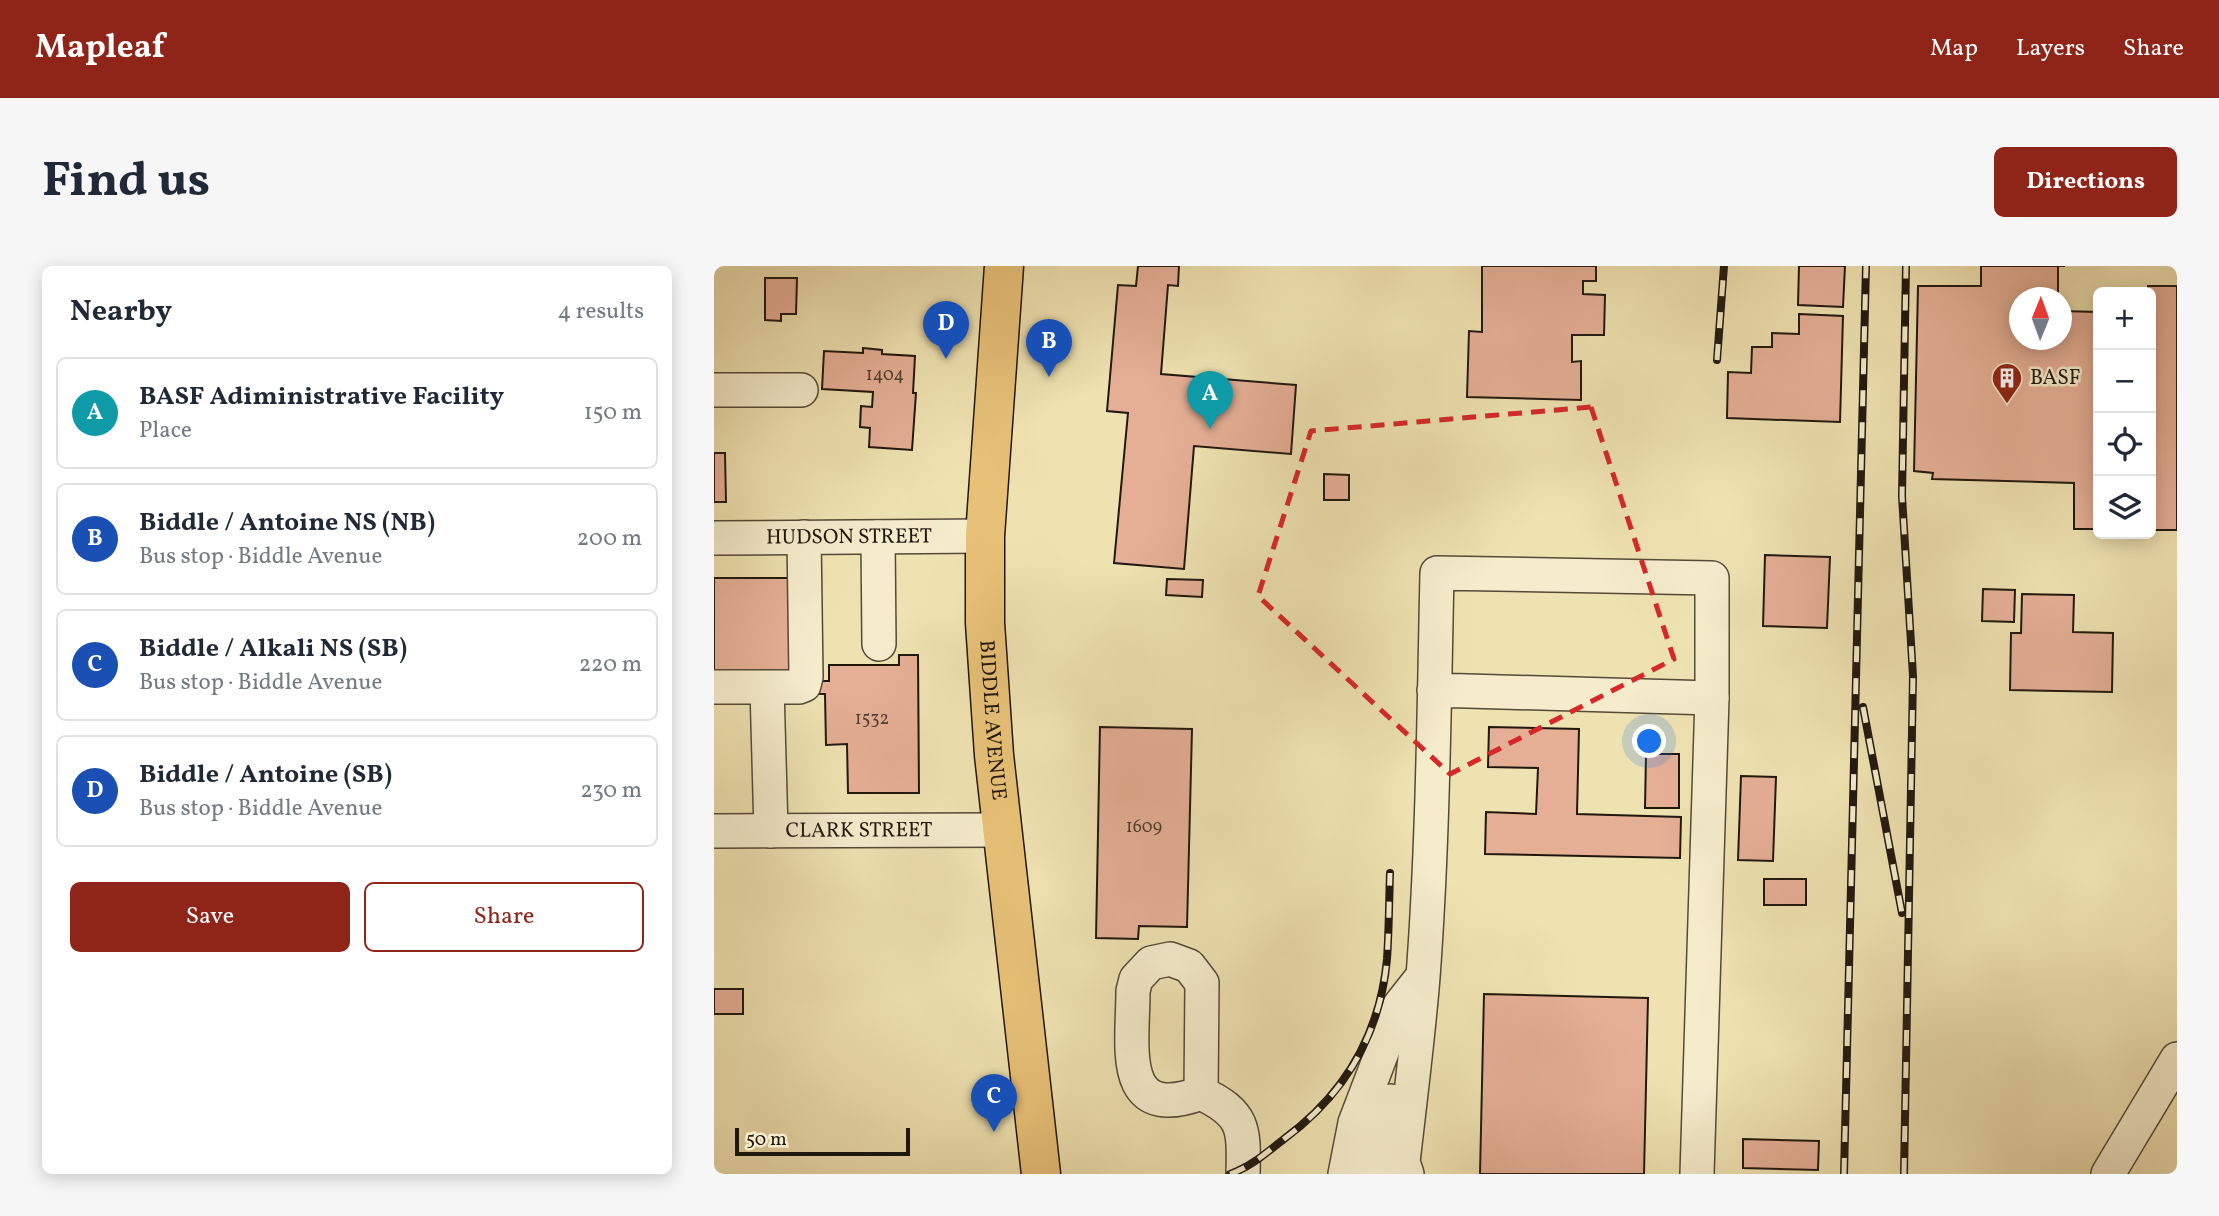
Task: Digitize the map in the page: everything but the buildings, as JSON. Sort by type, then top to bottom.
[{"type":"main road","name":"BIDDLE AVENUE","points":[[1004,266],[985,537],[985,623],[988,690],[1041,1174]]},
{"type":"street","points":[[714,390],[800,390]]},
{"type":"street","points":[[771,831],[740,688],[804,685],[804,537]]},
{"type":"street","points":[[878,537],[879,644]]},
{"type":"street","name":"HUDSON STREET","points":[[714,538],[985,537]]},
{"type":"street","points":[[1407,1174],[1403,1162],[1423,977],[1437,573],[1712,578],[1712,698],[1697,1174]]},
{"type":"street","points":[[1434,690],[1712,698]]},
{"type":"street","name":"CLARK STREET","points":[[714,831],[1003,830]]},
{"type":"street","points":[[1345,1174],[1355,1124],[1400,1005],[1423,977]]},
{"type":"street","points":[[1375,1174],[1406,1033],[1423,977]]},
{"type":"street","points":[[2108,1174],[2177,1059]]},
{"type":"street","points":[[1201,1093],[1221,1103],[1236,1115],[1241,1129],[1243,1174]]},
{"type":"highlighted area","points":[[1591,407],[1674,659],[1450,774],[1258,596],[1311,431]]},
{"type":"railway","points":[[1717,360],[1724,266]]},
{"type":"railway","points":[[1844,1174],[1866,266]]},
{"type":"railway","points":[[1904,1174],[1913,676],[1902,496],[1906,266]]},
{"type":"railway","points":[[1863,707],[1902,913]]},
{"type":"railway","points":[[1230,1174],[1258,1159],[1306,1121],[1325,1103],[1356,1061],[1377,1013],[1383,987],[1387,959],[1390,873]]},
{"type":"place","name":"Biddle / Antoine (SB)","points":[[946,359]]},
{"type":"place","name":"Biddle / Antoine NS (NB)","points":[[1049,377]]},
{"type":"place","name":"BASF","points":[[2007,405]]},
{"type":"place","name":"BASF Adiministrative Facility","points":[[1210,429]]},
{"type":"place","name":"Biddle / Alkali NS (SB)","points":[[994,1132]]}]
